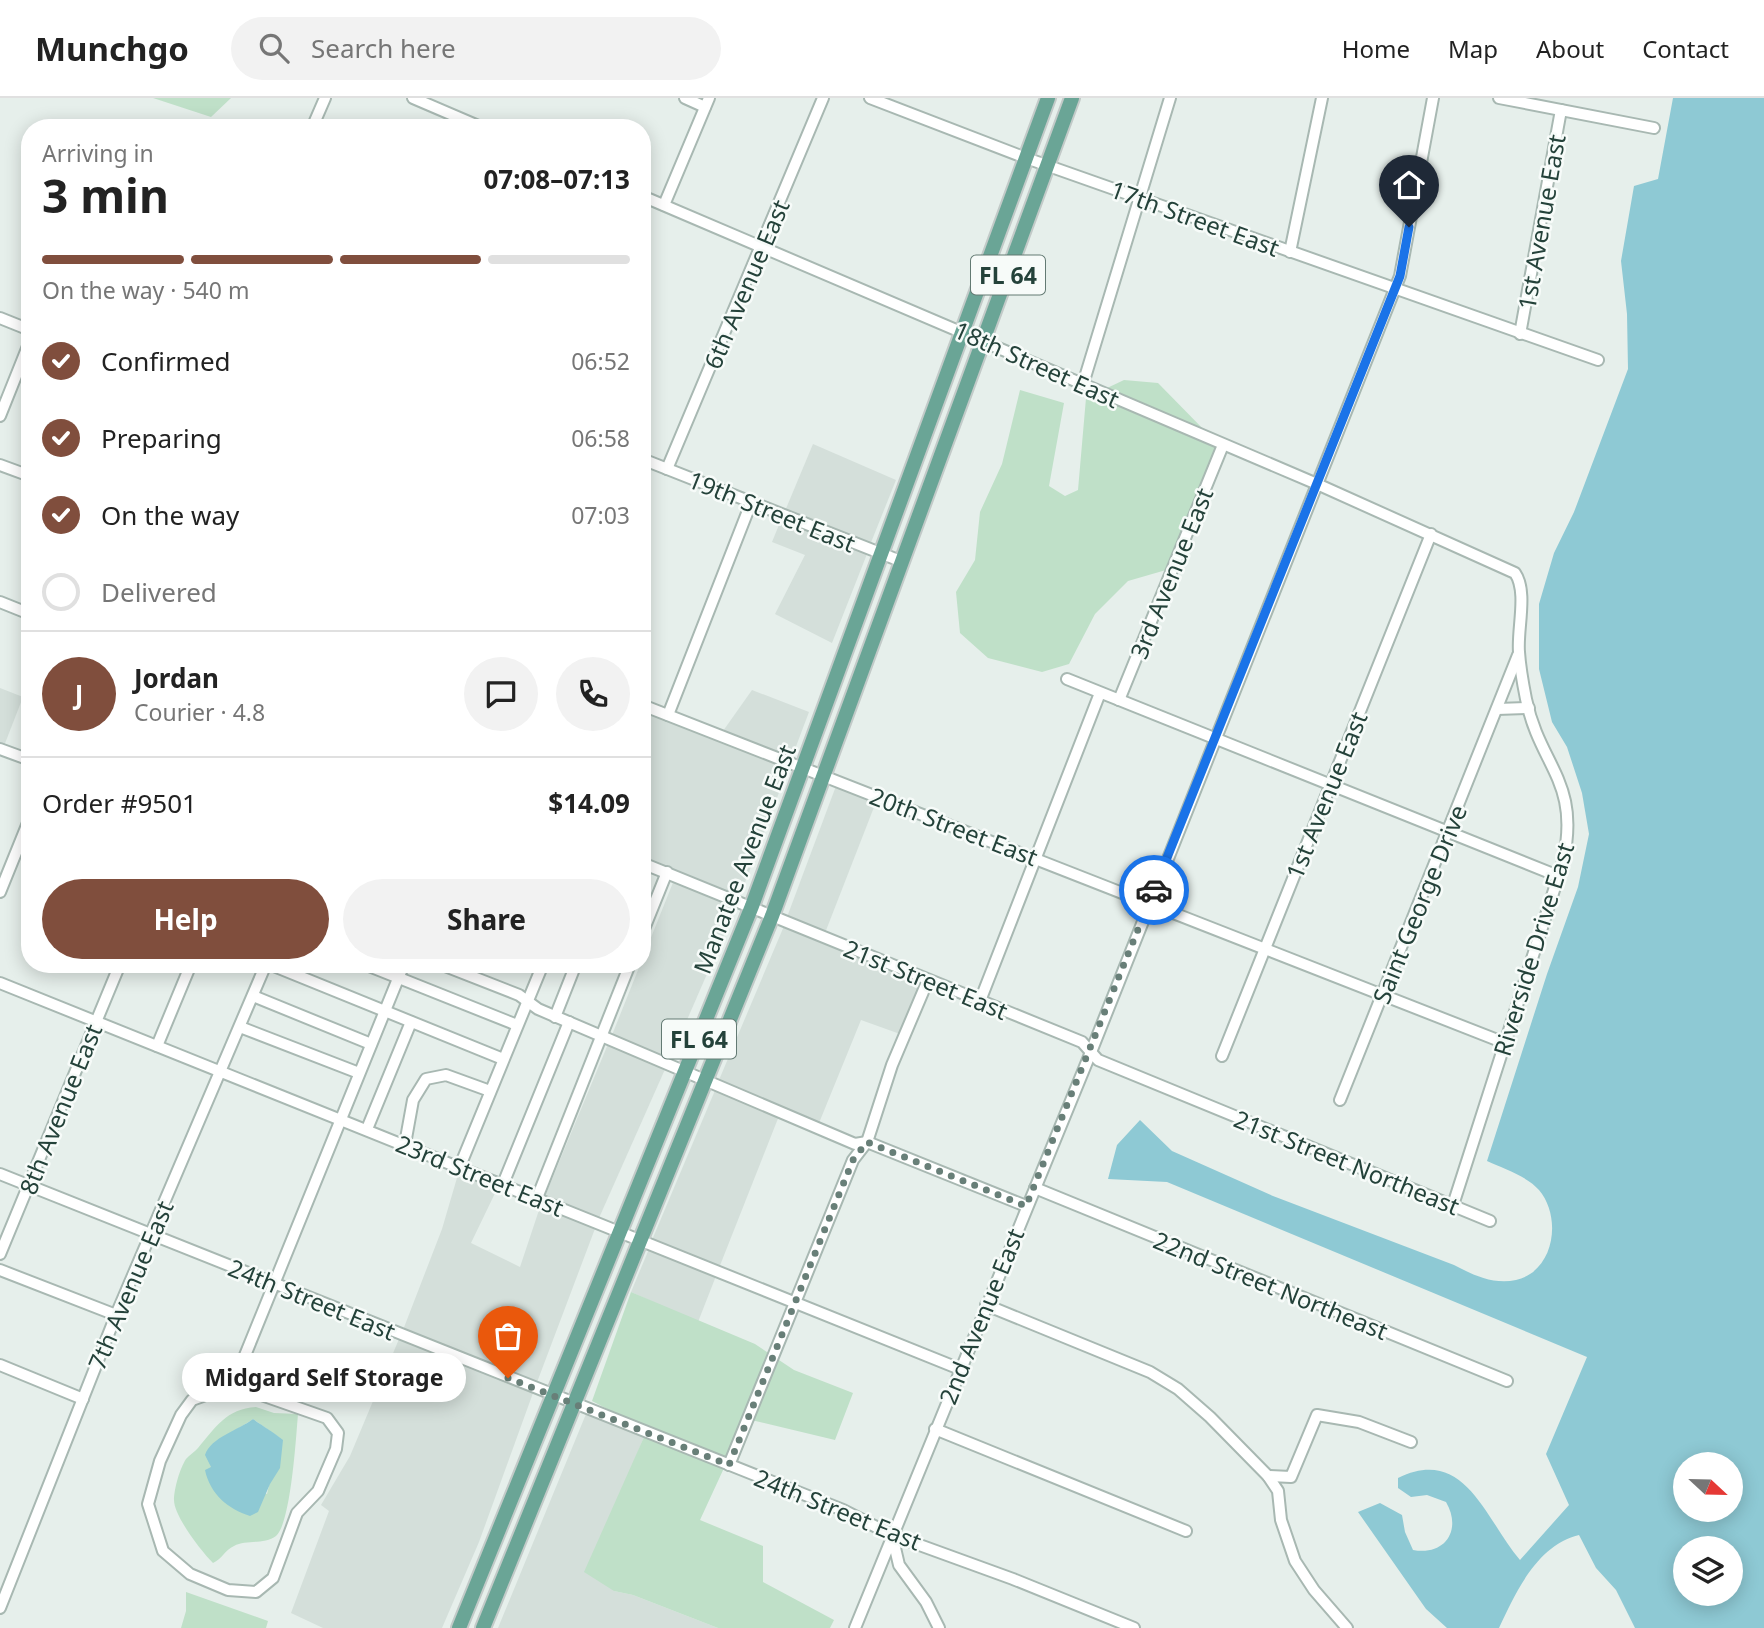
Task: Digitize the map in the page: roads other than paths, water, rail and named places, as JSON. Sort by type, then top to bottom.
[{"type":"main road","name":"Manatee Avenue East","points":[[459,1628],[752,906],[1048,98]]},
{"type":"main road","name":"Manatee Avenue East","points":[[484,1628],[708,1080],[772,916],[1072,98]]},
{"type":"street","points":[[317,119],[325,98]]},
{"type":"street","points":[[413,98],[462,119]]},
{"type":"street","points":[[664,205],[707,102],[685,98]]},
{"type":"street","name":"6th Avenue East","points":[[667,469],[823,98]]},
{"type":"street","name":"17th Street East","points":[[870,98],[1026,158],[1598,360]]},
{"type":"street","points":[[1083,384],[1170,98]]},
{"type":"street","points":[[1290,251],[1322,98]]},
{"type":"street","name":"2nd Avenue East","points":[[855,1628],[1091,1052],[1395,288],[1402,264],[1433,98]]},
{"type":"street","points":[[1499,98],[1654,128]]},
{"type":"street","name":"1st Avenue East","points":[[1520,334],[1561,110]]},
{"type":"street","name":"18th Street East","points":[[651,200],[1317,484],[1515,573],[1520,585],[1519,652]]},
{"type":"street","points":[[0,318],[21,326]]},
{"type":"street","points":[[0,416],[21,364]]},
{"type":"street","name":"3rd Avenue East","points":[[1119,700],[1223,445]]},
{"type":"street","name":"19th Street East","points":[[651,463],[903,562]]},
{"type":"street","points":[[0,464],[21,472]]},
{"type":"street","points":[[668,715],[751,503]]},
{"type":"street","name":"1st Avenue East","points":[[1222,1055],[1431,534]]},
{"type":"street","points":[[0,602],[21,610]]},
{"type":"street","name":"Riverside Drive East","points":[[1453,1205],[1567,843],[1568,810],[1560,779],[1529,708],[1519,652]]},
{"type":"street","name":"Saint George Drive","points":[[1340,1100],[1519,652]]},
{"type":"street","points":[[1067,679],[1558,876]]},
{"type":"street","points":[[980,1001],[1100,692]]},
{"type":"street","name":"20th Street East","points":[[651,708],[1149,901],[1505,1043]]},
{"type":"street","points":[[1497,709],[1529,708]]},
{"type":"street","points":[[0,749],[21,757]]},
{"type":"street","points":[[0,891],[21,840]]},
{"type":"street","name":"21st Street East","points":[[651,866],[1082,1042],[1098,1060],[1203,1103]]},
{"type":"street","points":[[651,912],[667,872]]},
{"type":"street","name":"8th Avenue East","points":[[0,1254],[116,973]]},
{"type":"street","points":[[157,1046],[187,973]]},
{"type":"street","name":"7th Avenue East","points":[[1,1600],[116,1315],[263,973]]},
{"type":"street","points":[[289,973],[503,1059]]},
{"type":"street","points":[[386,973],[517,1025]]},
{"type":"street","points":[[233,1385],[327,1418],[338,1433],[336,1449],[318,1491],[297,1513],[273,1577],[256,1592],[228,1590],[190,1574],[163,1551],[148,1504],[160,1461],[181,1415],[192,1400],[233,1385],[272,1283],[400,973]]},
{"type":"street","points":[[463,973],[519,995],[555,1017],[855,1143],[867,1142],[1026,1206]]},
{"type":"street","points":[[460,1167],[528,1002],[537,973]]},
{"type":"street","points":[[555,1017],[572,973]]},
{"type":"street","points":[[537,1198],[626,973]]},
{"type":"street","points":[[729,1465],[853,1160],[867,1142],[892,1065],[928,980]]},
{"type":"street","name":"23rd Street East","points":[[0,983],[960,1369]]},
{"type":"street","points":[[253,996],[371,1044]]},
{"type":"street","points":[[367,1129],[411,1022]]},
{"type":"street","points":[[503,1184],[569,1022]]},
{"type":"street","points":[[240,1027],[359,1073]]},
{"type":"street","points":[[405,1144],[413,1100],[426,1079],[446,1075],[490,1091]]},
{"type":"street","name":"21st Street Northeast","points":[[1203,1103],[1490,1220]]},
{"type":"street","name":"24th Street East","points":[[0,1174],[573,1405],[843,1510],[892,1535],[1013,1579],[1134,1628]]},
{"type":"street","name":"22nd Street Northeast","points":[[1035,1188],[1507,1381]]},
{"type":"street","points":[[0,1270],[116,1315]]},
{"type":"street","points":[[986,1305],[1150,1372],[1178,1389],[1210,1417],[1268,1476],[1280,1499],[1281,1520],[1295,1560],[1314,1590],[1347,1628]]},
{"type":"street","points":[[0,1366],[83,1399]]},
{"type":"street","points":[[1268,1476],[1291,1477],[1317,1415],[1359,1422],[1411,1442]]},
{"type":"street","points":[[935,1429],[1186,1531]]},
{"type":"street","points":[[892,1535],[900,1565],[926,1602],[939,1628]]},
{"type":"water","points":[[1673,98],[1764,98],[1764,1628],[1635,1628],[1616,1590],[1596,1568],[1579,1535],[1564,1540],[1540,1559],[1521,1585],[1499,1628],[1447,1628],[1426,1609],[1358,1512],[1380,1503],[1402,1515],[1405,1532],[1413,1550],[1425,1551],[1442,1545],[1448,1538],[1452,1522],[1446,1502],[1427,1495],[1411,1497],[1398,1488],[1398,1478],[1421,1470],[1440,1471],[1457,1479],[1471,1491],[1520,1560],[1569,1505],[1546,1454],[1587,1357],[1167,1182],[1108,1179],[1117,1145],[1140,1120],[1172,1151],[1273,1196],[1484,1278],[1516,1280],[1529,1275],[1546,1255],[1552,1228],[1546,1201],[1539,1190],[1528,1181],[1487,1161],[1578,887],[1589,834],[1582,793],[1567,747],[1552,722],[1539,669],[1539,604],[1554,553],[1574,512],[1628,369],[1627,314],[1621,261],[1634,186],[1658,179]]},
{"type":"water","points":[[253,1419],[283,1440],[280,1468],[258,1512],[250,1516],[227,1505],[216,1493],[207,1479],[205,1470],[211,1467],[205,1455],[213,1443]]},
{"type":"place","name":"Midgard Self Storage","points":[[508,1378]]}]
